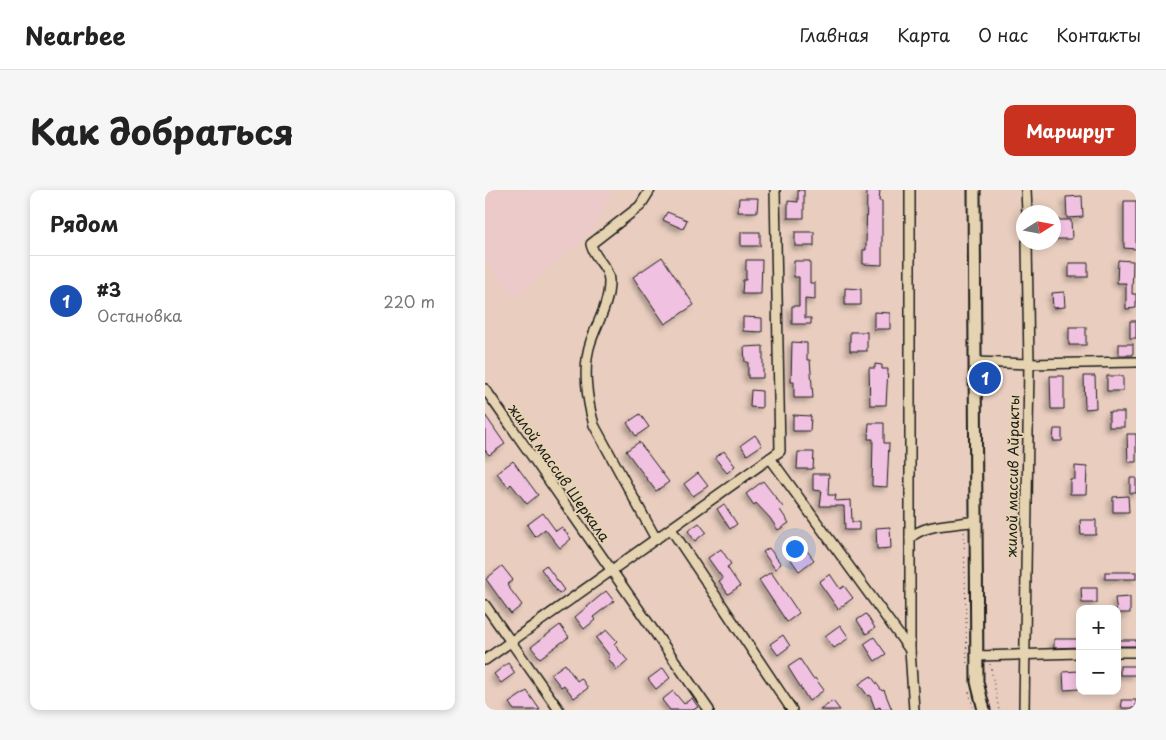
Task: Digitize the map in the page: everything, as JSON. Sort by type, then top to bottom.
[{"type":"main road","points":[[973,190],[977,682],[984,710]]},
{"type":"street","points":[[650,190],[646,199],[633,212],[591,244],[609,279],[605,307],[590,342],[587,364],[589,409],[594,425],[656,539]]},
{"type":"street","points":[[485,660],[781,451],[775,190]]},
{"type":"street","points":[[910,190],[910,650],[914,710]]},
{"type":"street","points":[[1026,190],[1027,205]]},
{"type":"street","name":"жилой массив Айракты","points":[[1024,710],[1029,364],[1027,250]]},
{"type":"street","points":[[975,362],[1029,364],[1136,362]]},
{"type":"street","name":"жилой массив Шеркала","points":[[485,389],[709,710]]},
{"type":"street","points":[[770,458],[910,650]]},
{"type":"street","points":[[910,538],[927,529],[976,521]]},
{"type":"street","points":[[671,529],[793,710]]},
{"type":"street","points":[[485,605],[559,710]]},
{"type":"street","points":[[1121,652],[1136,652]]},
{"type":"street","points":[[977,656],[1076,653]]},
{"type":"path","points":[[963,524],[967,666]]},
{"type":"path","points":[[989,656],[999,710]]},
{"type":"path","points":[[968,685],[974,710]]},
{"type":"shaded area","points":[[485,190],[613,190],[591,233],[513,299],[485,260]]},
{"type":"building","points":[[798,190],[804,190],[804,218],[788,218],[788,201],[798,202]]},
{"type":"building","points":[[867,190],[880,190],[879,201],[882,201],[882,265],[863,264],[863,250],[866,250]]},
{"type":"building","points":[[1082,196],[1083,217],[1067,218],[1066,197]]},
{"type":"building","points":[[739,198],[758,198],[757,212],[738,212]]},
{"type":"building","points":[[1124,201],[1136,201],[1136,249],[1124,248]]},
{"type":"building","points":[[667,212],[687,220],[683,229],[663,220]]},
{"type":"building","points":[[1061,220],[1071,220],[1072,239],[1061,239]]},
{"type":"building","points":[[741,232],[760,232],[760,246],[741,246]]},
{"type":"building","points":[[795,232],[814,232],[814,246],[795,246]]},
{"type":"building","points":[[662,257],[694,305],[665,324],[633,277]]},
{"type":"building","points":[[746,260],[762,260],[761,294],[742,294],[743,280],[746,280]]},
{"type":"building","points":[[1118,260],[1133,261],[1132,294],[1136,294],[1136,308],[1126,309],[1126,283],[1117,283]]},
{"type":"building","points":[[794,261],[810,261],[810,283],[815,283],[815,300],[805,299],[805,318],[811,318],[811,324],[792,324],[792,306],[799,306],[799,277],[794,277]]},
{"type":"building","points":[[1069,263],[1088,263],[1088,277],[1069,277]]},
{"type":"building","points":[[845,288],[861,289],[861,305],[845,305]]},
{"type":"building","points":[[1064,292],[1065,307],[1053,308],[1052,293]]},
{"type":"building","points":[[874,312],[890,313],[890,329],[874,329]]},
{"type":"building","points":[[743,317],[762,318],[762,332],[743,331]]},
{"type":"building","points":[[1130,321],[1136,321],[1136,338],[1130,338]]},
{"type":"building","points":[[1069,327],[1086,327],[1086,345],[1069,345]]},
{"type":"building","points":[[850,332],[867,332],[867,351],[850,351]]},
{"type":"building","points":[[792,342],[807,343],[807,360],[810,360],[813,398],[794,398],[794,382],[791,382]]},
{"type":"building","points":[[1119,344],[1133,344],[1133,355],[1119,355]]},
{"type":"building","points":[[763,346],[763,378],[748,378],[748,362],[745,362],[744,347]]},
{"type":"building","points":[[875,364],[882,365],[882,369],[888,369],[886,405],[870,405],[869,368],[875,368]]},
{"type":"building","points":[[1050,376],[1064,376],[1064,409],[1051,409]]},
{"type":"building","points":[[1084,376],[1095,376],[1096,408],[1085,409]]},
{"type":"building","points":[[1107,376],[1123,376],[1123,391],[1107,391]]},
{"type":"building","points":[[751,390],[762,391],[762,408],[750,407]]},
{"type":"building","points":[[1109,412],[1124,412],[1124,427],[1109,427]]},
{"type":"building","points":[[640,414],[649,427],[636,436],[627,423]]},
{"type":"building","points":[[485,415],[505,444],[489,455],[485,450]]},
{"type":"building","points":[[793,415],[811,416],[810,431],[793,431]]},
{"type":"building","points":[[869,423],[884,423],[884,443],[889,443],[887,487],[872,486],[873,439],[868,439]]},
{"type":"building","points":[[1054,429],[1062,429],[1062,441],[1053,441]]},
{"type":"building","points":[[1127,434],[1136,434],[1136,462],[1128,462]]},
{"type":"building","points":[[755,435],[762,445],[747,455],[741,445]]},
{"type":"building","points":[[639,442],[669,482],[656,491],[626,451]]},
{"type":"building","points":[[724,451],[735,466],[727,473],[715,458]]},
{"type":"building","points":[[798,452],[814,452],[813,469],[797,469]]},
{"type":"building","points":[[513,461],[538,495],[527,504],[511,484],[508,487],[497,473]]},
{"type":"building","points":[[1075,466],[1087,467],[1086,494],[1070,494],[1070,479],[1075,479]]},
{"type":"building","points":[[698,473],[708,486],[693,496],[684,484]]},
{"type":"building","points":[[813,474],[829,474],[828,495],[836,495],[835,501],[851,500],[852,522],[859,522],[859,530],[845,530],[844,506],[820,506],[822,491],[813,490]]},
{"type":"building","points":[[1130,478],[1136,478],[1136,493],[1130,493]]},
{"type":"building","points":[[763,481],[783,507],[780,510],[789,523],[778,530],[770,518],[756,503],[754,505],[746,494]]},
{"type":"building","points":[[1128,496],[1129,512],[1113,512],[1113,497]]},
{"type":"building","points":[[724,504],[737,524],[730,529],[717,509]]},
{"type":"building","points":[[543,513],[556,531],[562,527],[571,539],[560,548],[545,529],[535,537],[527,525]]},
{"type":"building","points":[[1080,520],[1096,520],[1096,535],[1081,535]]},
{"type":"building","points":[[699,523],[706,532],[695,541],[688,531]]},
{"type":"building","points":[[890,527],[891,548],[877,549],[876,528]]},
{"type":"building","points":[[769,548],[781,564],[775,569],[763,552]]},
{"type":"building","points":[[805,548],[814,560],[799,571],[790,558]]},
{"type":"building","points":[[721,549],[731,564],[727,567],[740,586],[728,594],[719,581],[723,579],[708,558]]},
{"type":"building","points":[[546,565],[564,590],[559,594],[541,569]]},
{"type":"building","points":[[502,566],[513,580],[507,585],[522,605],[511,614],[486,579]]},
{"type":"building","points":[[771,572],[799,613],[787,622],[759,580]]},
{"type":"building","points":[[1105,572],[1136,572],[1136,579],[1105,579]]},
{"type":"building","points":[[830,574],[840,589],[844,586],[853,598],[838,609],[819,582]]},
{"type":"building","points":[[1081,588],[1097,588],[1097,603],[1082,603]]},
{"type":"building","points":[[606,591],[614,601],[593,617],[595,620],[584,629],[575,617]]},
{"type":"building","points":[[1130,597],[1130,613],[1121,613],[1121,605],[1116,605],[1115,598]]},
{"type":"building","points":[[866,614],[875,628],[866,634],[857,620]]},
{"type":"building","points":[[560,625],[569,637],[540,658],[531,647]]},
{"type":"building","points":[[840,625],[849,638],[834,648],[825,636]]},
{"type":"building","points":[[607,630],[617,641],[614,644],[628,661],[617,670],[608,658],[610,656],[596,638]]},
{"type":"building","points":[[783,635],[790,646],[778,655],[770,644]]},
{"type":"building","points":[[874,637],[886,654],[875,661],[864,644]]},
{"type":"building","points":[[1054,639],[1076,639],[1076,647],[1054,648]]},
{"type":"building","points":[[1121,640],[1136,640],[1136,646],[1121,646]]},
{"type":"building","points":[[800,659],[813,679],[815,678],[824,690],[809,701],[788,667]]},
{"type":"building","points":[[508,663],[515,673],[501,683],[494,674]]},
{"type":"building","points":[[565,664],[577,681],[581,678],[588,688],[574,698],[564,685],[561,687],[551,674]]},
{"type":"building","points":[[1121,666],[1136,666],[1136,675],[1121,675]]},
{"type":"building","points":[[663,668],[670,678],[656,689],[648,679]]},
{"type":"building","points":[[1076,671],[1076,689],[1064,690],[1063,672]]},
{"type":"building","points":[[871,676],[882,691],[884,690],[892,710],[881,710],[880,707],[875,709],[870,695],[868,696],[859,684]]},
{"type":"building","points":[[527,691],[540,710],[514,710],[509,703]]},
{"type":"building","points":[[673,691],[684,704],[692,698],[698,707],[693,710],[670,710],[662,700]]},
{"type":"building","points":[[1121,700],[1136,700],[1136,708],[1122,708]]},
{"type":"building","points":[[833,701],[840,710],[820,710]]},
{"type":"place","name":"#3","points":[[985,378]]}]
